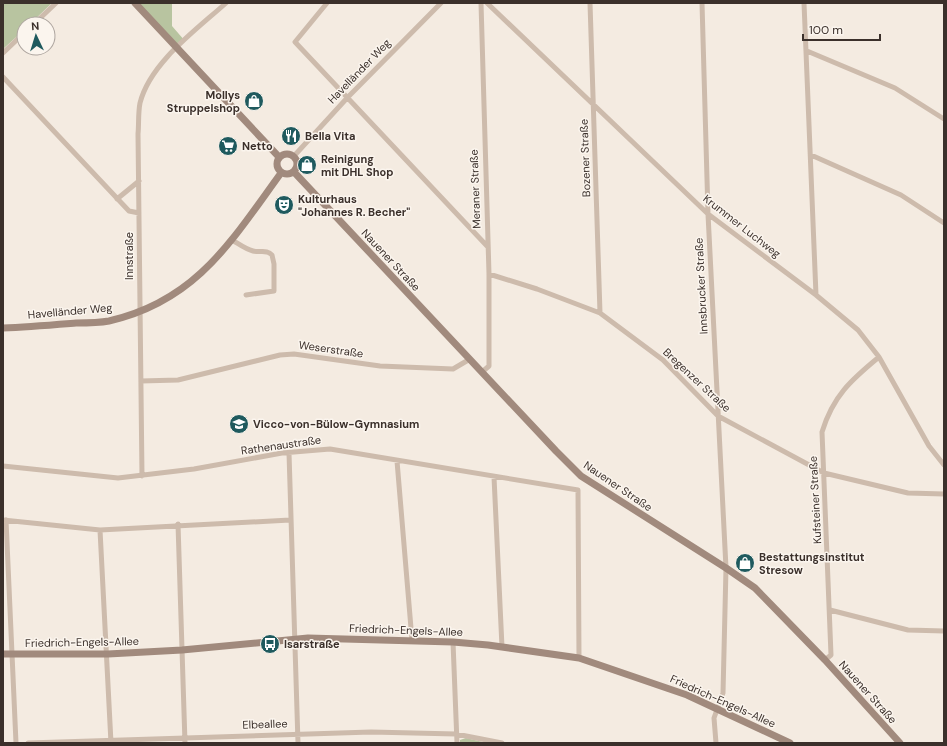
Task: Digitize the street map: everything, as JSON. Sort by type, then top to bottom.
[{"type":"street","points":[[42,16],[56,3]]},
{"type":"street","points":[[135,3],[279,157]]},
{"type":"street","name":"Innstraße","points":[[142,476],[139,312],[140,104],[148,80],[178,48],[226,3]]},
{"type":"street","points":[[327,3],[295,42],[487,246]]},
{"type":"street","name":"Havelländer Weg","points":[[294,156],[348,97],[441,3]]},
{"type":"street","name":"Meraner Straße","points":[[480,3],[488,274],[489,366],[482,372]]},
{"type":"street","name":"Krummer Luchweg","points":[[487,3],[708,214],[816,295],[858,330],[879,357],[929,446],[944,465]]},
{"type":"street","name":"Bozener Straße","points":[[590,3],[600,313]]},
{"type":"street","name":"Innsbrucker Straße","points":[[702,3],[708,214],[726,568],[723,693],[714,718],[716,743]]},
{"type":"street","points":[[804,3],[816,295]]},
{"type":"street","points":[[3,53],[16,41]]},
{"type":"street","points":[[807,51],[895,88],[944,119]]},
{"type":"street","points":[[3,77],[117,199],[129,211],[139,213]]},
{"type":"street","points":[[285,154],[294,156],[297,162],[294,172],[288,174],[281,173],[277,167],[279,157],[285,154]]},
{"type":"street","points":[[811,156],[901,195],[944,223]]},
{"type":"street","name":"Nauener Straße","points":[[294,172],[556,451],[582,476],[726,568],[765,597],[825,660],[900,743]]},
{"type":"street","name":"Havelländer Weg","points":[[3,328],[108,321],[139,312],[169,298],[182,290],[204,272],[232,240],[281,173]]},
{"type":"street","points":[[117,199],[139,181]]},
{"type":"street","points":[[232,240],[244,248],[254,251],[267,252],[272,255],[274,264],[274,292],[246,295]]},
{"type":"street","name":"Bregenzer Straße","points":[[488,274],[537,289],[600,313],[663,360],[718,416],[824,473],[908,493],[944,494]]},
{"type":"street","name":"Weserstraße","points":[[141,381],[178,380],[280,355],[294,354],[380,366],[453,370],[470,359]]},
{"type":"street","name":"Kufsteiner Straße","points":[[825,660],[831,655],[822,432],[828,414],[843,389],[879,357]]},
{"type":"street","name":"Rathenaustraße","points":[[3,466],[118,478],[194,470],[289,453],[330,449],[578,490],[579,658]]},
{"type":"street","points":[[289,453],[298,743]]},
{"type":"street","points":[[397,461],[412,640]]},
{"type":"street","points":[[494,477],[502,647]]},
{"type":"street","points":[[16,743],[4,520],[100,530],[178,524],[290,520]]},
{"type":"street","points":[[178,524],[185,743]]},
{"type":"street","points":[[100,530],[108,654],[111,741]]},
{"type":"street","points":[[830,610],[908,630],[944,631]]},
{"type":"street","name":"Friedrich-Engels-Allee","points":[[3,654],[108,654],[182,650],[294,638],[412,640],[502,647],[579,658],[687,695],[790,743]]},
{"type":"street","points":[[453,642],[456,743]]},
{"type":"street","name":"Elbeallee","points":[[28,743],[298,733],[377,732],[456,734],[502,743]]},
{"type":"green space","points":[[3,3],[52,3],[38,16],[16,16],[16,37],[3,49]]},
{"type":"green space","points":[[135,3],[172,3],[172,26],[185,41],[177,48]]},
{"type":"green space","points":[[466,738],[487,743],[460,743],[460,740]]},
{"type":"place","name":"Mollys Struppelshop","points":[[254,101]]},
{"type":"place","name":"Bella Vita","points":[[291,136]]},
{"type":"place","name":"Netto","points":[[228,146]]},
{"type":"place","name":"Reinigung mit DHL Shop","points":[[307,165]]},
{"type":"place","name":"Kulturhaus \"Johannes R. Becher\"","points":[[284,205]]},
{"type":"place","name":"Vicco-von-Bülow-Gymnasium","points":[[239,424]]},
{"type":"place","name":"Bestattungsinstitut Stresow","points":[[745,563]]},
{"type":"place","name":"Isarstraße","points":[[270,644]]}]
